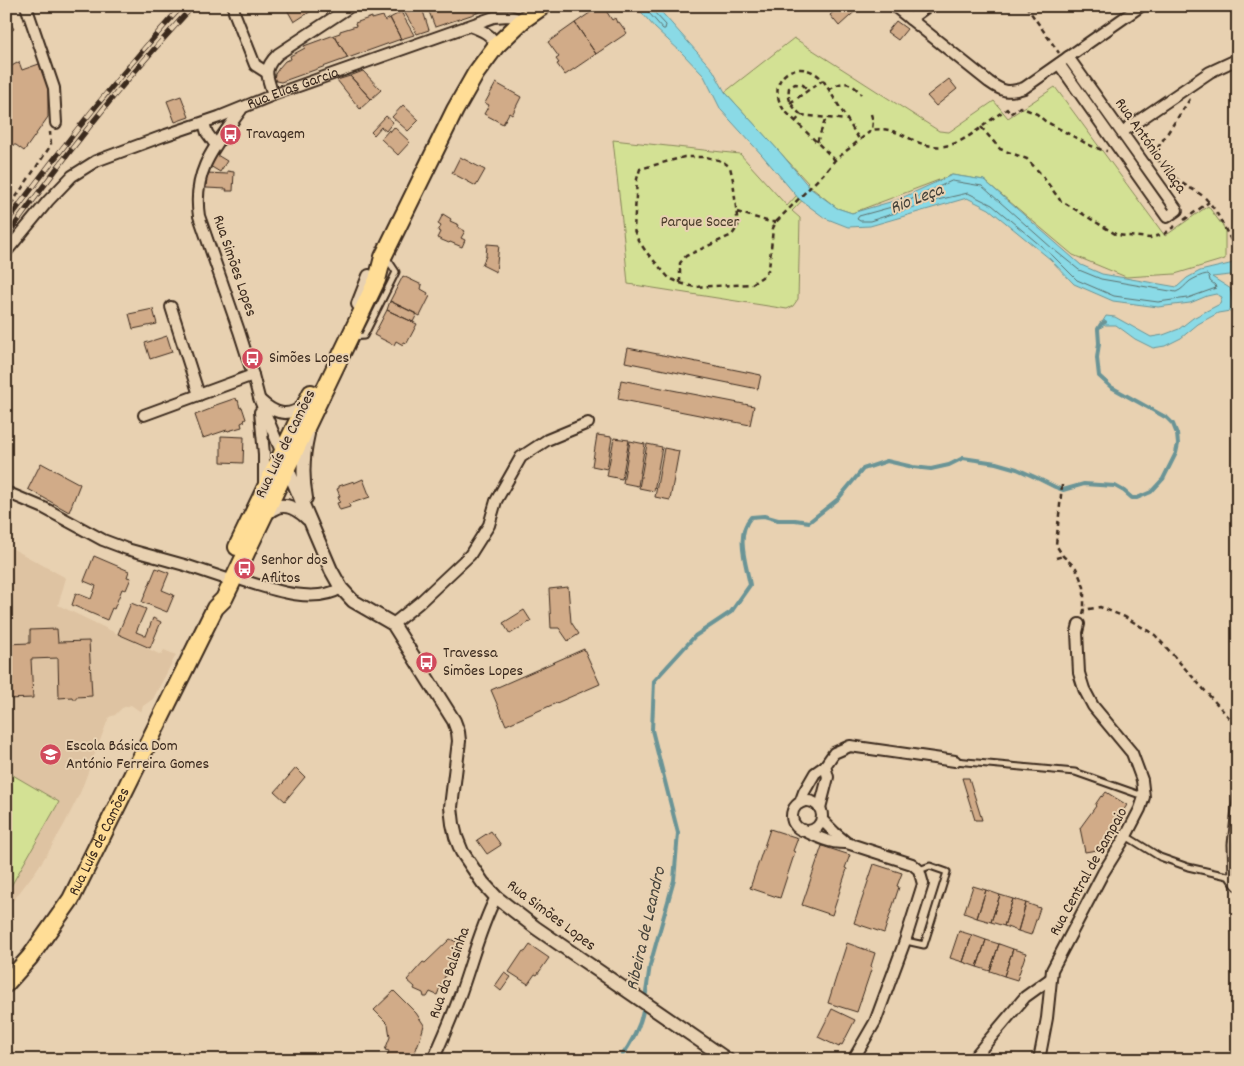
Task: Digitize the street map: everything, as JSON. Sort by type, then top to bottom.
[{"type":"main road","name":"Rua Elias Garcia","points":[[508,34],[534,11]]},
{"type":"main road","name":"Rua Luís de Camões","points":[[6,984],[30,957],[71,899],[214,608],[224,599],[282,463],[309,410],[350,338],[377,280],[384,256],[455,110],[476,73],[496,46],[508,34]]},
{"type":"main road","name":"Rua Luís de Camões","points":[[309,410],[369,276],[384,256]]},
{"type":"main road","name":"Rua Luís de Camões","points":[[233,579],[263,517],[282,463]]},
{"type":"street","points":[[26,6],[54,88],[56,123]]},
{"type":"street","points":[[234,6],[234,12],[255,65],[266,72]]},
{"type":"street","points":[[273,95],[266,72],[270,62],[278,54],[351,6]]},
{"type":"street","points":[[894,6],[1000,89],[1013,92],[1024,88],[1141,6]]},
{"type":"street","points":[[910,19],[928,6]]},
{"type":"street","points":[[1121,6],[1128,15]]},
{"type":"street","name":"Rua Elias Garcia","points":[[6,252],[48,201],[72,176],[96,160],[204,123],[273,95],[435,37],[494,17],[534,11]]},
{"type":"street","points":[[470,26],[479,29],[494,39],[496,46]]},
{"type":"street","points":[[1122,132],[1210,72],[1238,59]]},
{"type":"street","name":"Rua António Vilaça","points":[[1064,60],[1122,132],[1177,210],[1167,218],[1121,152],[1064,60]]},
{"type":"street","name":"Rua Simões Lopes","points":[[242,109],[215,144],[203,170],[197,202],[199,216],[282,463],[310,520],[331,570],[341,588],[354,601],[393,624],[454,721],[458,732],[458,754],[451,807],[456,837],[462,852],[483,883],[496,897],[536,928],[728,1060]]},
{"type":"street","points":[[204,123],[207,133],[215,144]]},
{"type":"street","name":"Rua Simões Lopes","points":[[233,579],[234,566],[351,322],[369,276]]},
{"type":"street","points":[[170,307],[199,395]]},
{"type":"street","points":[[144,414],[253,375]]},
{"type":"street","points":[[259,398],[269,408],[277,412],[288,413],[298,410],[309,410]]},
{"type":"street","name":"Rua Simões Lopes","points":[[259,398],[264,454],[282,463]]},
{"type":"street","name":"Rua Simões Lopes","points":[[309,410],[303,466],[304,488],[310,520]]},
{"type":"street","points":[[393,624],[419,603],[470,555],[489,525],[496,500],[521,457],[547,440],[588,423]]},
{"type":"street","points":[[6,492],[44,508],[103,540],[127,549],[272,590],[300,595],[325,594],[341,588]]},
{"type":"street","points":[[263,517],[273,508],[283,506],[294,508],[310,520]]},
{"type":"street","name":"Rua Central de Sampaio","points":[[1039,1060],[1047,1018],[1052,970],[1095,889],[1126,836],[1140,809],[1144,796],[1142,780],[1132,753],[1093,706],[1084,689],[1079,673],[1077,632],[1079,624]]},
{"type":"street","points":[[853,1060],[874,1022],[905,941],[923,884],[919,870],[912,864],[847,843],[836,843],[803,830],[793,820],[793,810],[800,803],[815,773],[825,766],[834,753],[850,746],[955,761]]},
{"type":"street","points":[[820,808],[828,778],[825,766]]},
{"type":"street","points":[[800,803],[814,802],[822,812],[820,824],[813,830],[803,830]]},
{"type":"street","points":[[822,820],[847,843]]},
{"type":"street","name":"Rua da Balsinha","points":[[434,1060],[460,994],[487,914],[496,897]]},
{"type":"street","points":[[972,1060],[1025,997],[1050,979]]},
{"type":"lane","points":[[955,761],[1075,772],[1144,796]]},
{"type":"lane","points":[[1126,836],[1160,856],[1188,867],[1235,881],[1231,844],[1238,782]]},
{"type":"lane","points":[[905,941],[924,945],[947,872],[930,866],[919,870]]},
{"type":"path","points":[[1026,6],[1064,60]]},
{"type":"path","points":[[835,160],[779,103],[777,88],[780,80],[786,74],[801,68],[817,73],[859,139]]},
{"type":"path","points":[[790,103],[823,80]]},
{"type":"path","points":[[829,90],[843,83],[851,84],[857,88],[860,94]]},
{"type":"path","points":[[808,90],[803,85],[795,84],[789,88],[788,96],[790,103],[801,116],[847,120]]},
{"type":"path","points":[[1184,89],[1191,98],[1153,154],[1180,182],[1201,194],[1209,202],[1238,251]]},
{"type":"path","points":[[680,283],[680,264],[686,256],[732,235],[738,226],[730,168],[722,161],[706,157],[684,156],[640,169],[637,179],[634,230],[638,240],[647,254],[669,278],[680,283],[694,287],[752,284],[762,277],[769,269],[773,228],[776,222],[835,160],[872,130],[880,128],[892,130],[922,144],[941,147],[956,144],[1007,109],[1010,114],[1020,107],[1037,114],[1045,121],[1089,145],[1102,150],[1121,152]]},
{"type":"path","points":[[871,114],[873,121],[872,130]]},
{"type":"path","points":[[796,122],[801,116]]},
{"type":"path","points":[[817,142],[826,118]]},
{"type":"path","points":[[6,212],[51,145],[50,128],[56,123]]},
{"type":"path","points":[[981,127],[1000,149],[1027,160],[1041,174],[1060,200],[1117,235],[1150,238],[1164,234],[1209,202]]},
{"type":"path","points":[[736,212],[776,222]]},
{"type":"path","points":[[1062,485],[1056,545],[1063,556],[1076,568],[1084,587],[1084,610],[1079,624]]},
{"type":"path","points":[[1056,558],[1063,556]]},
{"type":"path","points":[[1084,610],[1100,607],[1126,616],[1154,635],[1238,726]]},
{"type":"shaded area","name":"Escola Básica Dom António Ferreira Gomes","points":[[6,545],[66,578],[58,605],[161,655],[164,650],[176,655],[153,699],[143,706],[141,712],[131,705],[122,708],[115,715],[109,717],[80,793],[64,825],[35,872],[6,910]]},
{"type":"green space","name":"Parque Socer","points":[[794,38],[939,131],[949,132],[994,101],[1008,118],[1055,87],[1165,236],[1208,206],[1225,229],[1225,259],[1175,274],[1126,277],[1073,255],[984,180],[952,175],[852,213],[837,208],[813,189],[792,211],[800,218],[798,299],[793,306],[787,309],[628,284],[613,140],[740,154],[787,206],[808,183],[725,92]]},
{"type":"green space","points":[[6,771],[59,802],[7,893],[6,892]]},
{"type":"water","name":"Rio Leça","points":[[636,6],[656,6],[713,70],[725,92],[810,188],[837,208],[852,213],[897,200],[952,175],[984,180],[1081,265],[1102,274],[1177,287],[1187,278],[1200,271],[1238,262],[1238,276],[1212,277],[1231,289],[1233,307],[1230,311],[1218,313],[1198,324],[1181,338],[1165,346],[1153,348],[1135,339],[1116,325],[1105,325],[1098,329],[1106,316],[1115,317],[1151,337],[1163,335],[1179,329],[1193,318],[1220,304],[1222,297],[1216,294],[1190,303],[1158,307],[1113,301],[1074,284],[1050,259],[989,209],[967,198],[870,226],[848,227],[825,218],[799,199],[721,110],[704,76],[655,28]]},
{"type":"building","points":[[285,6],[319,6],[294,22]]},
{"type":"building","points":[[401,6],[413,6],[416,10],[405,13]]},
{"type":"building","points":[[435,6],[474,6],[477,13],[435,27],[428,9]]},
{"type":"building","points":[[474,6],[496,6],[477,13]]},
{"type":"building","points":[[600,6],[603,6],[612,20],[615,18],[617,23],[619,22],[627,33],[596,54],[575,23]]},
{"type":"building","points":[[840,6],[861,6],[839,26],[830,15]]},
{"type":"building","points":[[422,8],[429,30],[417,34],[405,13]]},
{"type":"building","points":[[401,12],[414,35],[401,39],[390,18]]},
{"type":"building","points":[[6,16],[14,29],[6,34]]},
{"type":"building","points":[[383,16],[385,21],[390,18],[401,39],[348,58],[334,35],[356,26],[355,23],[372,17],[372,19]]},
{"type":"building","points":[[896,21],[907,29],[898,40],[887,32]]},
{"type":"building","points":[[575,23],[596,54],[565,75],[557,64],[559,63],[556,59],[559,57],[548,42]]},
{"type":"building","points":[[334,35],[348,58],[281,82],[276,81],[274,78],[275,74],[285,61],[291,59],[290,56],[305,48],[304,46]]},
{"type":"building","points":[[19,62],[22,70],[39,64],[48,87],[48,117],[24,151],[16,145],[6,145],[6,69]]},
{"type":"building","points":[[363,71],[381,90],[371,99],[350,76]]},
{"type":"building","points":[[350,76],[371,99],[360,109],[337,80]]},
{"type":"building","points":[[949,79],[957,89],[936,106],[927,96]]},
{"type":"building","points":[[496,83],[521,97],[512,115],[509,113],[503,124],[484,114],[489,105],[485,103]]},
{"type":"building","points":[[181,96],[189,117],[175,122],[167,101]]},
{"type":"building","points":[[403,105],[419,120],[408,131],[392,117]]},
{"type":"building","points":[[386,116],[393,122],[386,131],[381,127],[374,135],[371,132]]},
{"type":"building","points":[[394,127],[410,142],[398,155],[381,139]]},
{"type":"building","points":[[217,155],[227,161],[220,172],[210,166]]},
{"type":"building","points":[[460,157],[485,170],[476,186],[452,173]]},
{"type":"building","points":[[227,171],[234,172],[233,191],[206,188],[207,173],[227,174]]},
{"type":"building","points":[[443,214],[465,231],[461,238],[465,240],[462,247],[437,238],[441,226],[438,224]]},
{"type":"building","points":[[487,244],[499,245],[496,272],[482,265],[486,256]]},
{"type":"building","points":[[403,276],[422,285],[421,289],[430,296],[420,316],[390,301]]},
{"type":"building","points":[[1238,288],[1238,322],[1235,323],[1231,289]]},
{"type":"building","points":[[390,301],[417,314],[413,322],[387,310]]},
{"type":"building","points":[[153,309],[157,324],[133,329],[129,314]]},
{"type":"building","points":[[387,310],[417,324],[407,343],[404,342],[403,345],[396,341],[394,345],[374,335]]},
{"type":"building","points":[[167,336],[172,352],[150,359],[145,343]]},
{"type":"building","points":[[628,348],[761,375],[758,389],[625,362]]},
{"type":"building","points":[[621,380],[754,406],[750,425],[618,399]]},
{"type":"building","points":[[236,398],[240,408],[242,407],[246,419],[241,423],[242,427],[203,438],[195,415]]},
{"type":"building","points":[[597,435],[612,437],[607,469],[592,466]]},
{"type":"building","points":[[221,436],[244,437],[243,463],[221,462]]},
{"type":"building","points":[[614,438],[629,440],[622,479],[607,476]]},
{"type":"building","points":[[630,441],[645,444],[638,486],[623,483]]},
{"type":"building","points":[[647,444],[662,447],[654,491],[639,488]]},
{"type":"building","points":[[664,448],[679,451],[670,500],[655,497]]},
{"type":"building","points":[[41,463],[80,484],[69,512],[28,489]]},
{"type":"building","points":[[363,479],[370,497],[349,504],[350,507],[340,510],[337,503],[340,502],[337,489],[339,486]]},
{"type":"building","points":[[94,556],[129,571],[127,577],[131,578],[126,590],[122,589],[114,609],[112,608],[107,620],[72,605],[76,593],[91,599],[96,586],[84,581]]},
{"type":"building","points":[[156,568],[169,573],[162,590],[174,595],[167,612],[142,602]]},
{"type":"building","points":[[568,587],[571,622],[579,634],[568,641],[559,628],[551,628],[549,589]]},
{"type":"building","points":[[131,603],[146,609],[136,632],[146,636],[153,618],[161,622],[150,648],[118,634]]},
{"type":"building","points":[[524,610],[531,621],[510,634],[503,623]]},
{"type":"building","points":[[57,629],[58,642],[89,641],[92,696],[76,697],[76,699],[72,697],[59,698],[58,658],[31,659],[33,698],[6,699],[6,644],[30,643],[30,630]]},
{"type":"building","points":[[584,649],[600,684],[506,725],[491,690]]},
{"type":"building","points":[[296,768],[305,777],[285,801],[275,792]]},
{"type":"building","points":[[962,778],[969,778],[982,820],[975,820]]},
{"type":"building","points":[[1106,792],[1127,805],[1123,811],[1125,813],[1121,818],[1119,816],[1105,838],[1107,839],[1097,850],[1085,852],[1080,828],[1101,796]]},
{"type":"building","points":[[770,829],[798,838],[780,898],[750,888]]},
{"type":"building","points":[[491,831],[501,845],[487,854],[477,840]]},
{"type":"building","points":[[822,846],[850,855],[832,915],[802,905]]},
{"type":"building","points":[[874,864],[902,873],[884,933],[854,923]]},
{"type":"building","points":[[973,886],[986,890],[977,918],[964,913]]},
{"type":"building","points":[[986,890],[1000,895],[991,922],[977,918]]},
{"type":"building","points":[[1000,895],[1013,899],[1004,926],[991,922]]},
{"type":"building","points":[[1013,899],[1026,903],[1018,931],[1004,926]]},
{"type":"building","points":[[1026,903],[1040,908],[1031,935],[1018,931]]},
{"type":"building","points":[[959,931],[972,935],[963,962],[950,958]]},
{"type":"building","points":[[972,935],[986,940],[977,967],[963,962]]},
{"type":"building","points":[[450,939],[459,943],[437,995],[430,992],[427,997],[424,997],[423,993],[414,989],[415,987],[407,980],[423,962],[425,963]]},
{"type":"building","points":[[986,940],[999,944],[990,971],[977,967]]},
{"type":"building","points":[[847,943],[875,953],[857,1012],[828,1003]]},
{"type":"building","points":[[999,944],[1013,949],[1004,976],[990,971]]},
{"type":"building","points":[[530,945],[549,958],[528,984],[509,972],[523,951],[525,952]]},
{"type":"building","points":[[1013,949],[1026,953],[1017,980],[1004,976]]},
{"type":"building","points":[[504,973],[511,977],[501,991],[495,986]]},
{"type":"building","points":[[394,991],[416,1013],[424,1025],[414,1055],[416,1056],[415,1060],[387,1060],[389,1051],[385,1050],[390,1037],[388,1024],[374,1010]]},
{"type":"building","points":[[832,1009],[855,1020],[842,1045],[840,1044],[839,1047],[818,1037]]},
{"type":"waterway","name":"Ribeira de Leandro","points":[[645,999],[650,965],[674,880],[678,833],[652,730],[654,681],[695,636],[731,612],[750,585],[743,550],[746,524],[751,517],[764,516],[778,520],[809,522],[838,499],[863,469],[887,461],[931,469],[949,465],[963,458],[996,463],[1017,469],[1063,490],[1084,484],[1115,486],[1132,498],[1137,498],[1151,492],[1163,479],[1176,453],[1178,444],[1177,434],[1173,424],[1167,418],[1111,387],[1099,376],[1097,358],[1098,329],[1105,322]]},
{"type":"waterway","name":"Ribeira de Leandro","points":[[619,1060],[635,1034],[641,1021],[644,1006]]},
{"type":"railway","points":[[6,223],[91,112],[182,6]]},
{"type":"railway","points":[[6,237],[105,107],[193,6]]},
{"type":"place","name":"Travagem","points":[[230,134]]},
{"type":"place","name":"Simões Lopes","points":[[253,358]]},
{"type":"place","name":"Senhor dos Aflitos","points":[[245,569]]},
{"type":"place","name":"Travessa Simões Lopes","points":[[427,662]]},
{"type":"place","name":"Escola Básica Dom António Ferreira Gomes","points":[[50,755]]}]
